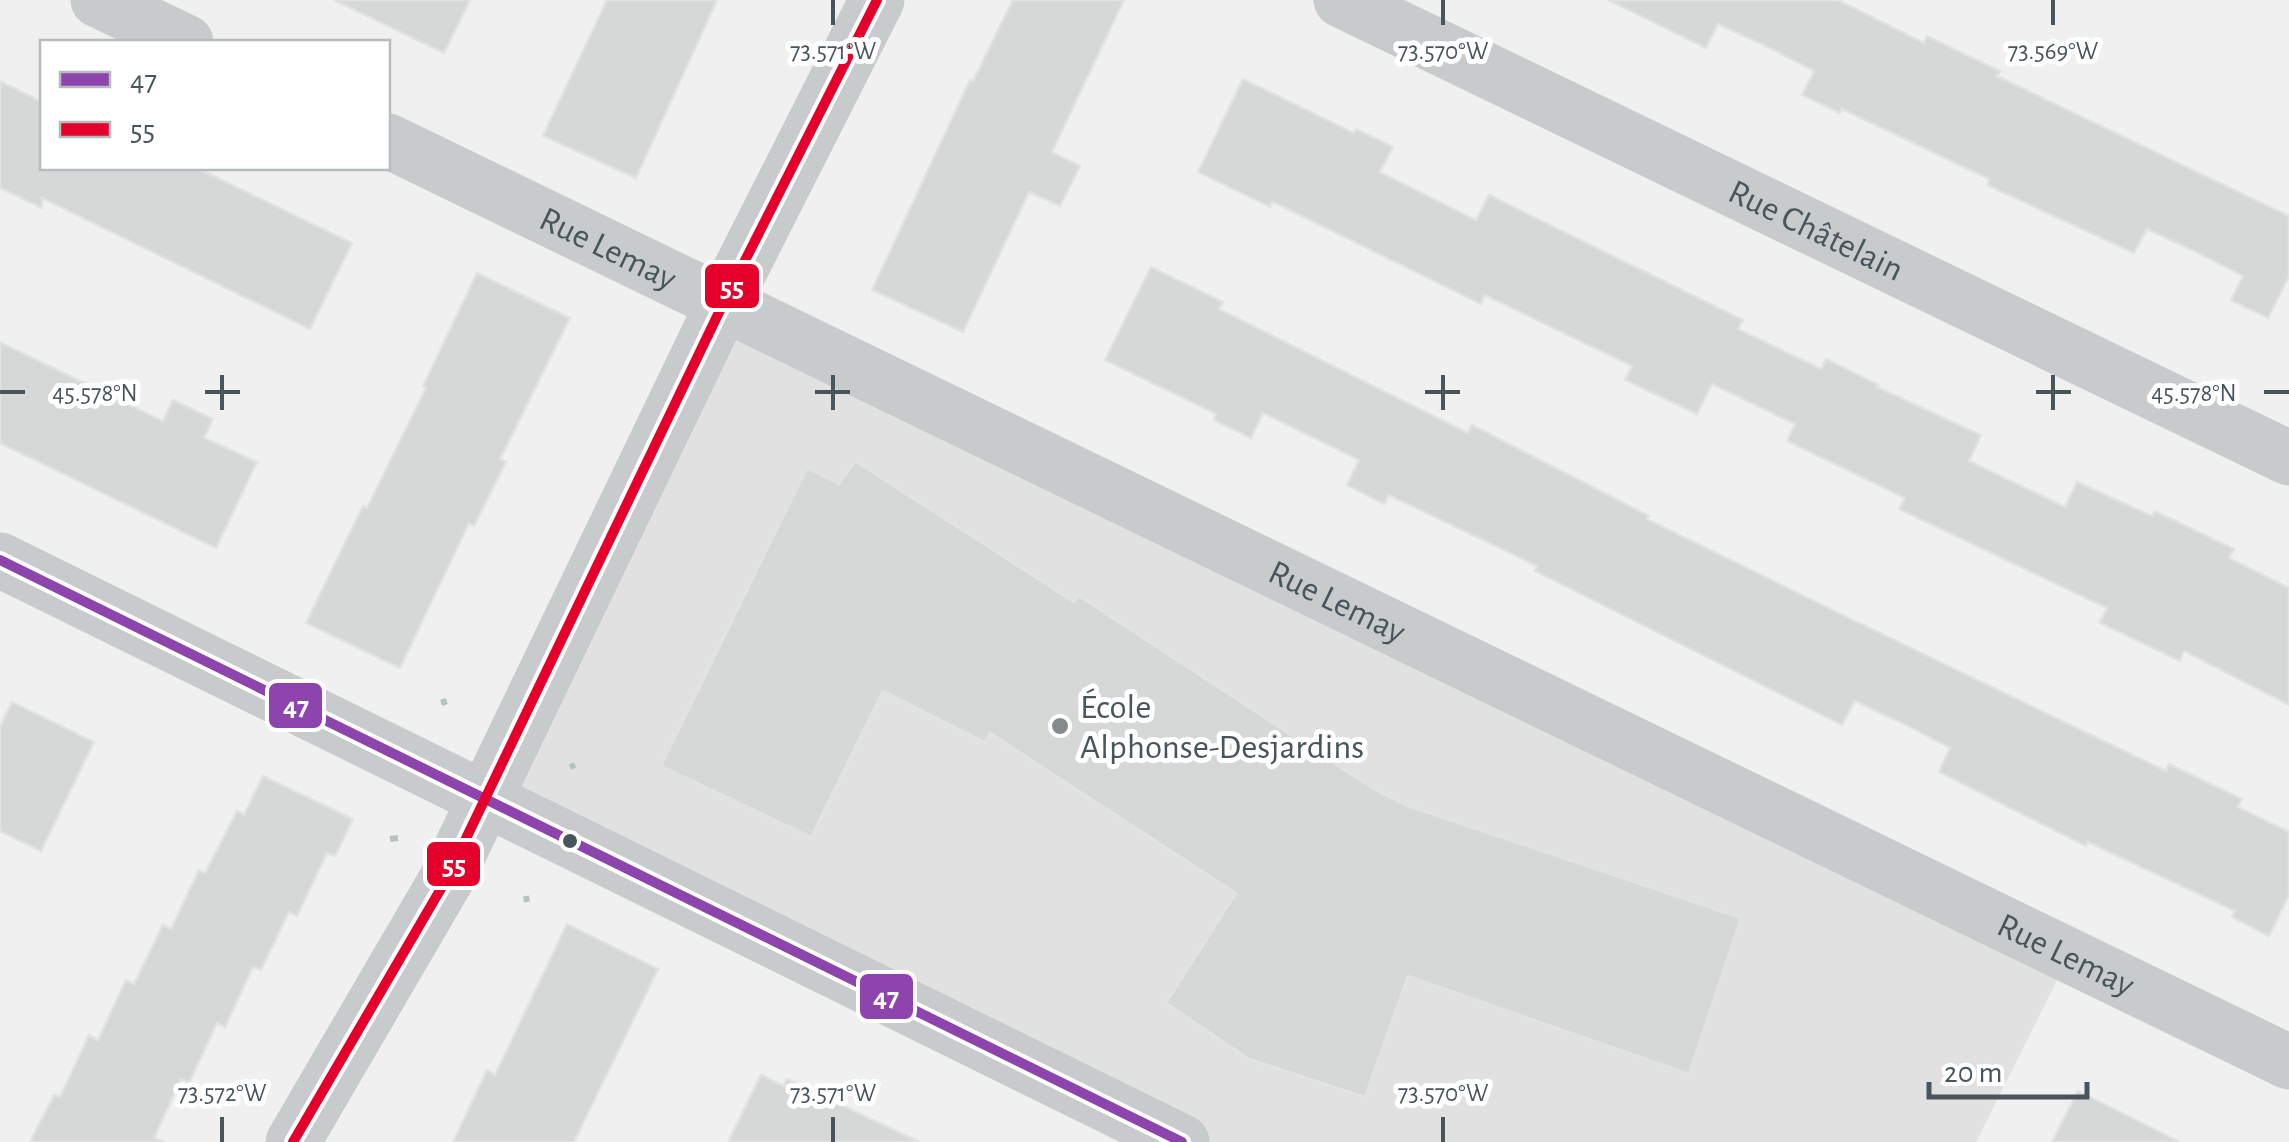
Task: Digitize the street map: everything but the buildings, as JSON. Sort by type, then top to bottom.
[{"type":"street","points":[[98,0],[182,40]]},
{"type":"street","points":[[292,1142],[446,880],[724,304],[877,0]]},
{"type":"street","name":"Rue Châtelain","points":[[1341,0],[2289,458]]},
{"type":"street","name":"Rue Lemay","points":[[390,142],[2289,1062]]},
{"type":"street","points":[[0,560],[1182,1142]]},
{"type":"shaded area","name":"École Alphonse-Desjardins","points":[[723,304],[2070,954],[1976,1142],[1182,1142],[486,797]]},
{"type":"transit line","name":"55","points":[[293,1142],[446,880],[723,304],[877,0]]},
{"type":"transit line","name":"47","points":[[0,560],[1182,1142]]},
{"type":"place","name":"École Alphonse-Desjardins","points":[[1060,726]]}]
